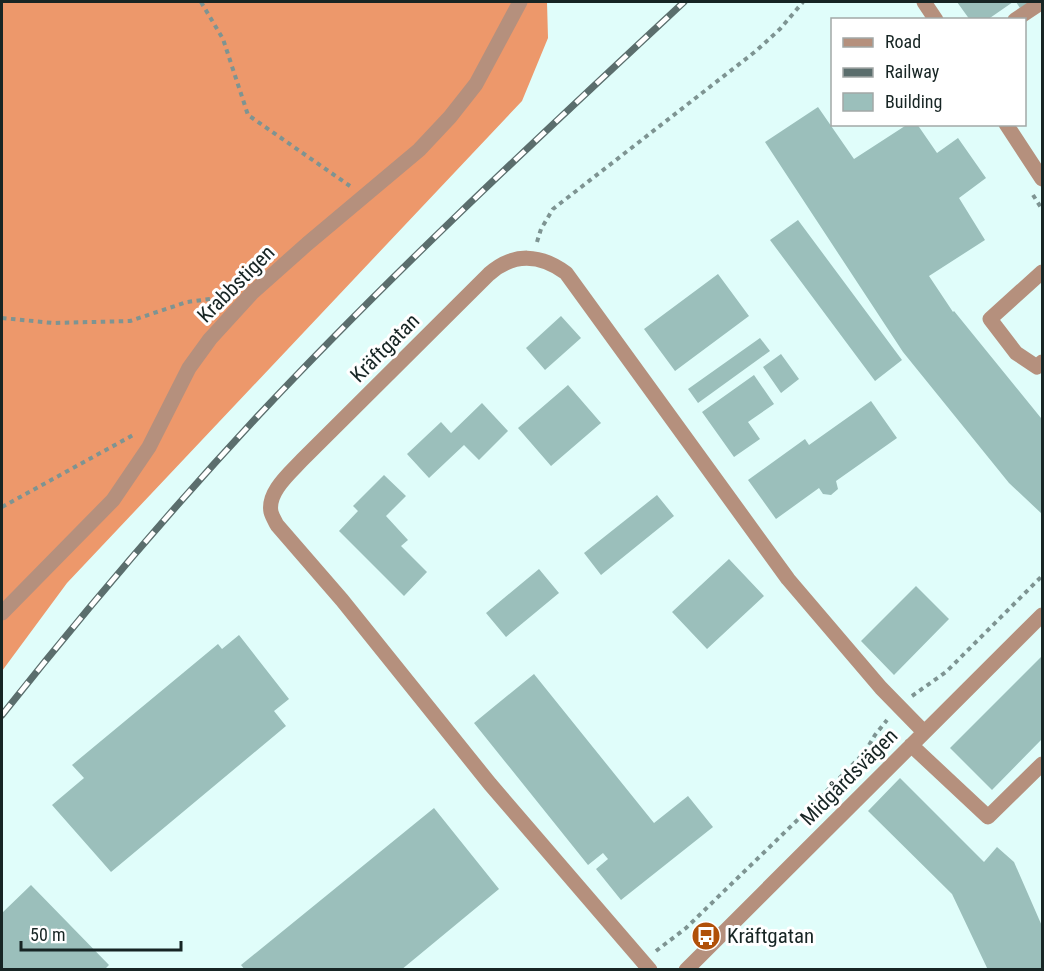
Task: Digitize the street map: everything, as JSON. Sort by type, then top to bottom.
[{"type":"street","name":"Krabbstigen","points":[[2,613],[113,500],[148,447],[189,369],[210,339],[252,293],[418,150],[462,102],[476,84],[520,2]]},
{"type":"street","points":[[924,2],[935,18]]},
{"type":"street","points":[[1018,18],[1042,2]]},
{"type":"street","points":[[1007,126],[1042,179]]},
{"type":"street","points":[[534,258],[553,264],[566,273],[788,579],[924,732]]},
{"type":"street","name":"Kräftgatan","points":[[534,258],[508,262],[489,274],[280,484],[273,496],[270,511],[277,525],[342,600],[490,784],[646,966]]},
{"type":"street","points":[[1042,273],[990,319],[1016,353],[1037,367],[1042,362]]},
{"type":"street","name":"Midgårdsvägen","points":[[686,969],[1042,615]]},
{"type":"street","points":[[911,745],[988,817],[1042,764]]},
{"type":"path","points":[[201,2],[223,39],[248,115],[364,196]]},
{"type":"path","points":[[534,258],[535,246],[541,229],[553,209],[756,51],[780,29],[803,2]]},
{"type":"path","points":[[2,318],[53,323],[130,321],[187,302],[252,293]]},
{"type":"path","points":[[2,507],[161,420]]},
{"type":"path","points":[[646,966],[816,802],[865,752],[874,735],[900,707],[926,684],[946,672],[1042,576]]},
{"type":"shaded area","points":[[2,2],[547,2],[548,38],[522,101],[67,583],[2,671]]},
{"type":"building","points":[[957,2],[1013,2],[990,18],[969,18]]},
{"type":"building","points":[[1016,2],[1030,2],[1020,8]]},
{"type":"building","points":[[818,107],[854,159],[905,126],[918,126],[937,153],[958,138],[986,178],[959,198],[985,240],[929,276],[953,312],[1041,418],[1042,416],[1042,514],[1009,483],[903,352],[765,142]]},
{"type":"building","points":[[798,220],[902,360],[875,381],[770,240]]},
{"type":"building","points":[[718,274],[749,316],[675,371],[644,329]]},
{"type":"building","points":[[561,316],[581,338],[545,370],[526,348]]},
{"type":"building","points":[[760,338],[770,351],[698,403],[688,389]]},
{"type":"building","points":[[781,354],[799,379],[781,393],[763,367]]},
{"type":"building","points":[[754,375],[774,404],[748,422],[760,439],[734,457],[702,412]]},
{"type":"building","points":[[568,385],[601,423],[551,466],[518,428]]},
{"type":"building","points":[[871,401],[897,438],[836,481],[838,489],[831,495],[823,494],[819,488],[776,519],[748,480],[805,439],[809,445]]},
{"type":"building","points":[[482,403],[508,431],[479,460],[464,445],[429,478],[407,454],[441,422],[451,433]]},
{"type":"building","points":[[384,475],[406,496],[386,516],[408,540],[401,546],[427,572],[404,596],[339,531],[358,511],[353,506]]},
{"type":"building","points":[[657,495],[674,516],[601,575],[584,553]]},
{"type":"building","points":[[729,559],[764,596],[707,649],[672,612]]},
{"type":"building","points":[[539,569],[559,593],[506,637],[486,613]]},
{"type":"building","points":[[916,586],[949,619],[894,675],[861,641]]},
{"type":"building","points":[[239,635],[289,699],[274,711],[286,726],[111,872],[52,805],[84,778],[72,765],[218,644],[222,649]]},
{"type":"building","points":[[1042,656],[1042,739],[992,790],[950,748]]},
{"type":"building","points":[[534,674],[654,823],[688,796],[713,827],[621,900],[596,869],[608,859],[603,853],[588,865],[474,723]]},
{"type":"building","points":[[900,778],[984,862],[997,847],[1014,862],[1042,926],[1042,970],[988,970],[952,894],[868,811]]},
{"type":"building","points":[[434,808],[499,889],[401,970],[245,970],[241,965]]},
{"type":"building","points":[[31,885],[109,965],[104,970],[2,970],[2,913]]},
{"type":"railway","points":[[2,715],[159,527],[308,363],[467,206],[684,2]]},
{"type":"place","name":"Kräftgatan","points":[[706,936]]}]
